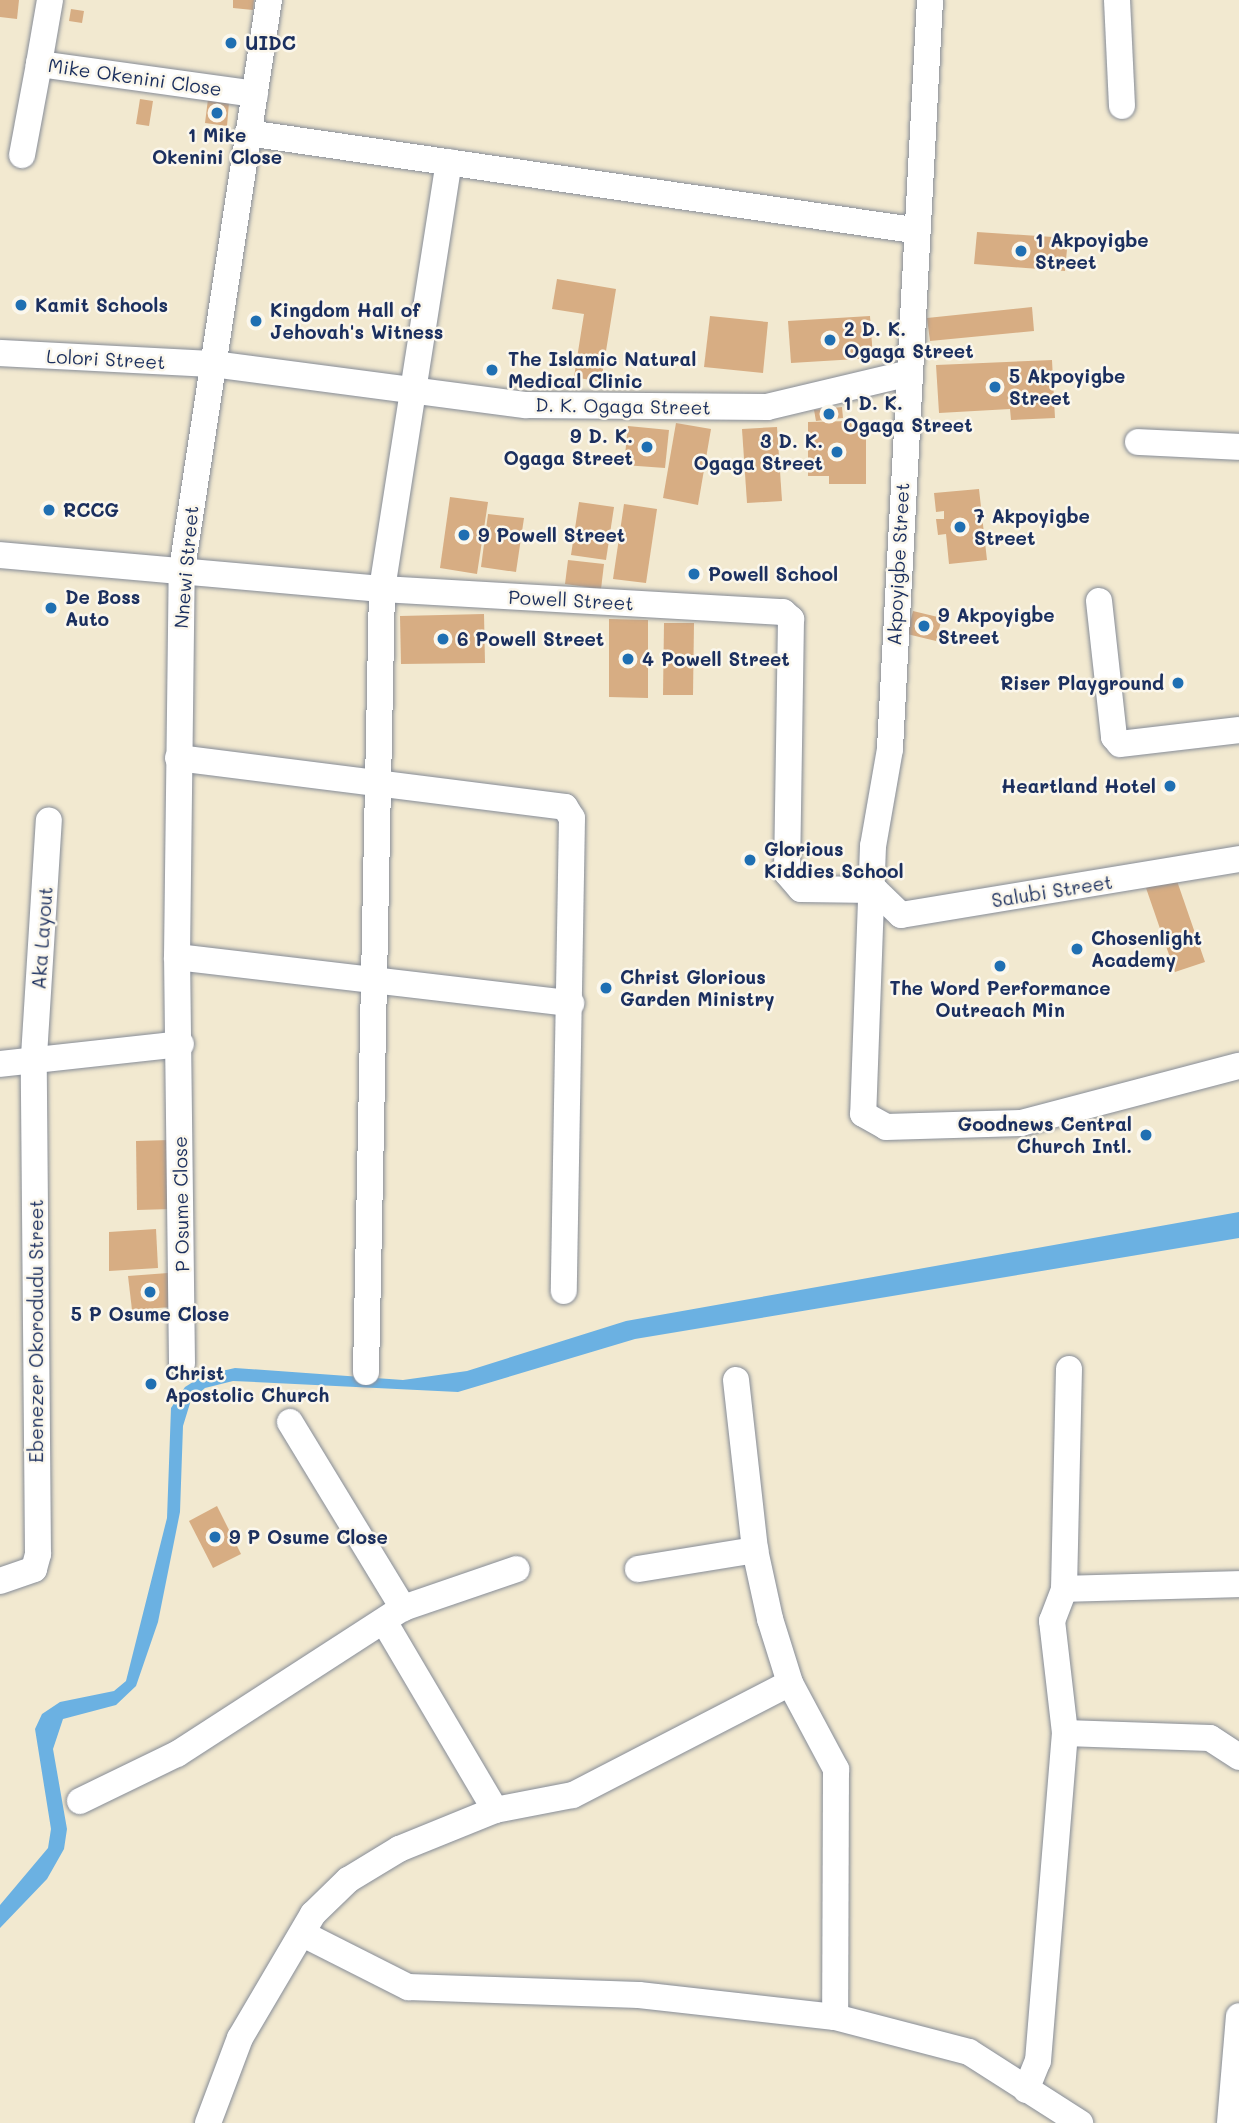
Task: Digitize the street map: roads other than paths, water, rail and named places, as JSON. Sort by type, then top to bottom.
[{"type":"street","name":"Mike Okenini Close","points":[[50,0],[38,64],[255,94]]},
{"type":"street","name":"Nnewi Street","points":[[181,1044],[177,957],[177,758],[182,569],[269,0]]},
{"type":"street","name":"Akpoyigbe Street","points":[[930,0],[913,230],[890,749],[873,846],[876,890],[863,1114],[872,1123],[1021,1124],[1239,1066]]},
{"type":"street","points":[[1118,0],[1122,106]]},
{"type":"street","points":[[22,155],[38,64]]},
{"type":"street","points":[[248,133],[913,230]]},
{"type":"street","points":[[366,1372],[370,978],[381,782],[382,589],[449,162]]},
{"type":"street","name":"Lolori Street","points":[[0,353],[213,364]]},
{"type":"street","name":"D. K. Ogaga Street","points":[[213,364],[413,393],[526,405],[767,407],[906,374]]},
{"type":"street","points":[[1138,442],[1239,447]]},
{"type":"street","name":"Powell Street","points":[[0,555],[182,569],[382,589],[783,612],[791,619],[787,873],[801,890],[876,890]]},
{"type":"street","points":[[1099,601],[1119,744],[1239,730]]},
{"type":"street","points":[[177,758],[565,807],[572,818],[572,1003],[564,1292]]},
{"type":"street","name":"Aka Layout","points":[[34,1056],[49,820]]},
{"type":"street","name":"Salubi Street","points":[[876,890],[901,915],[1239,859]]},
{"type":"street","points":[[177,957],[572,1003]]},
{"type":"street","points":[[0,1064],[34,1056],[181,1044]]},
{"type":"street","name":"P Osume Close","points":[[181,1044],[182,1363]]},
{"type":"street","name":"Ebenezer Okorodudu Street","points":[[0,1581],[34,1569],[38,1554],[34,1056]]},
{"type":"street","points":[[1026,2090],[1038,2061],[1065,1732],[1052,1621],[1064,1589],[1069,1369]]},
{"type":"street","points":[[736,1380],[755,1549],[790,1683],[836,1769],[839,1789],[835,2017]]},
{"type":"street","points":[[290,1422],[495,1810]]},
{"type":"street","points":[[638,1569],[755,1549]]},
{"type":"street","points":[[80,1801],[177,1754],[394,1615],[517,1569]]},
{"type":"street","points":[[1064,1589],[1239,1584]]},
{"type":"street","points":[[208,2123],[240,2038],[313,1914],[348,1880],[399,1849],[495,1810],[573,1794],[790,1683]]},
{"type":"street","points":[[1065,1732],[1210,1738],[1239,1757]]},
{"type":"street","points":[[303,1934],[408,1987],[639,1995],[835,2017],[969,2052],[1080,2123]]},
{"type":"street","points":[[1230,2123],[1239,2016]]},
{"type":"water","points":[[1239,1212],[1239,1238],[635,1339],[458,1392],[233,1381],[205,1388],[191,1400],[183,1426],[180,1512],[158,1622],[136,1686],[116,1705],[63,1719],[53,1749],[67,1829],[64,1849],[47,1879],[0,1928],[0,1905],[48,1848],[51,1829],[35,1729],[42,1714],[60,1702],[114,1691],[126,1681],[167,1518],[171,1408],[185,1387],[204,1375],[235,1368],[403,1380],[467,1371],[626,1321]]},
{"type":"place","name":"UIDC","points":[[231,43]]},
{"type":"place","name":"1 Mike Okenini Close","points":[[217,113]]},
{"type":"place","name":"1 Akpoyigbe Street","points":[[1021,251]]},
{"type":"place","name":"Kamit Schools","points":[[21,305]]},
{"type":"place","name":"Kingdom Hall of Jehovah's Witness","points":[[256,321]]},
{"type":"place","name":"2 D. K. Ogaga Street","points":[[830,340]]},
{"type":"place","name":"The Islamic Natural Medical Clinic","points":[[492,370]]},
{"type":"place","name":"5 Akpoyigbe Street","points":[[995,387]]},
{"type":"place","name":"1 D. K. Ogaga Street","points":[[829,414]]},
{"type":"place","name":"9 D. K. Ogaga Street","points":[[647,447]]},
{"type":"place","name":"3 D. K. Ogaga Street","points":[[837,452]]},
{"type":"place","name":"RCCG","points":[[49,510]]},
{"type":"place","name":"7 Akpoyigbe Street","points":[[960,527]]},
{"type":"place","name":"9 Powell Street","points":[[464,535]]},
{"type":"place","name":"Powell School","points":[[694,574]]},
{"type":"place","name":"De Boss Auto","points":[[51,608]]},
{"type":"place","name":"9 Akpoyigbe Street","points":[[924,626]]},
{"type":"place","name":"6 Powell Street","points":[[443,639]]},
{"type":"place","name":"4 Powell Street","points":[[628,659]]},
{"type":"place","name":"Riser Playground","points":[[1178,683]]},
{"type":"place","name":"Heartland Hotel","points":[[1170,786]]},
{"type":"place","name":"Glorious Kiddies School","points":[[750,860]]},
{"type":"place","name":"Chosenlight Academy","points":[[1077,949]]},
{"type":"place","name":"The Word Performance Outreach Min","points":[[1000,966]]},
{"type":"place","name":"Christ Glorious Garden Ministry","points":[[606,988]]},
{"type":"place","name":"Goodnews Central Church Intl.","points":[[1146,1135]]},
{"type":"place","name":"5 P Osume Close","points":[[150,1292]]},
{"type":"place","name":"Christ Apostolic Church","points":[[151,1384]]},
{"type":"place","name":"9 P Osume Close","points":[[215,1537]]}]
